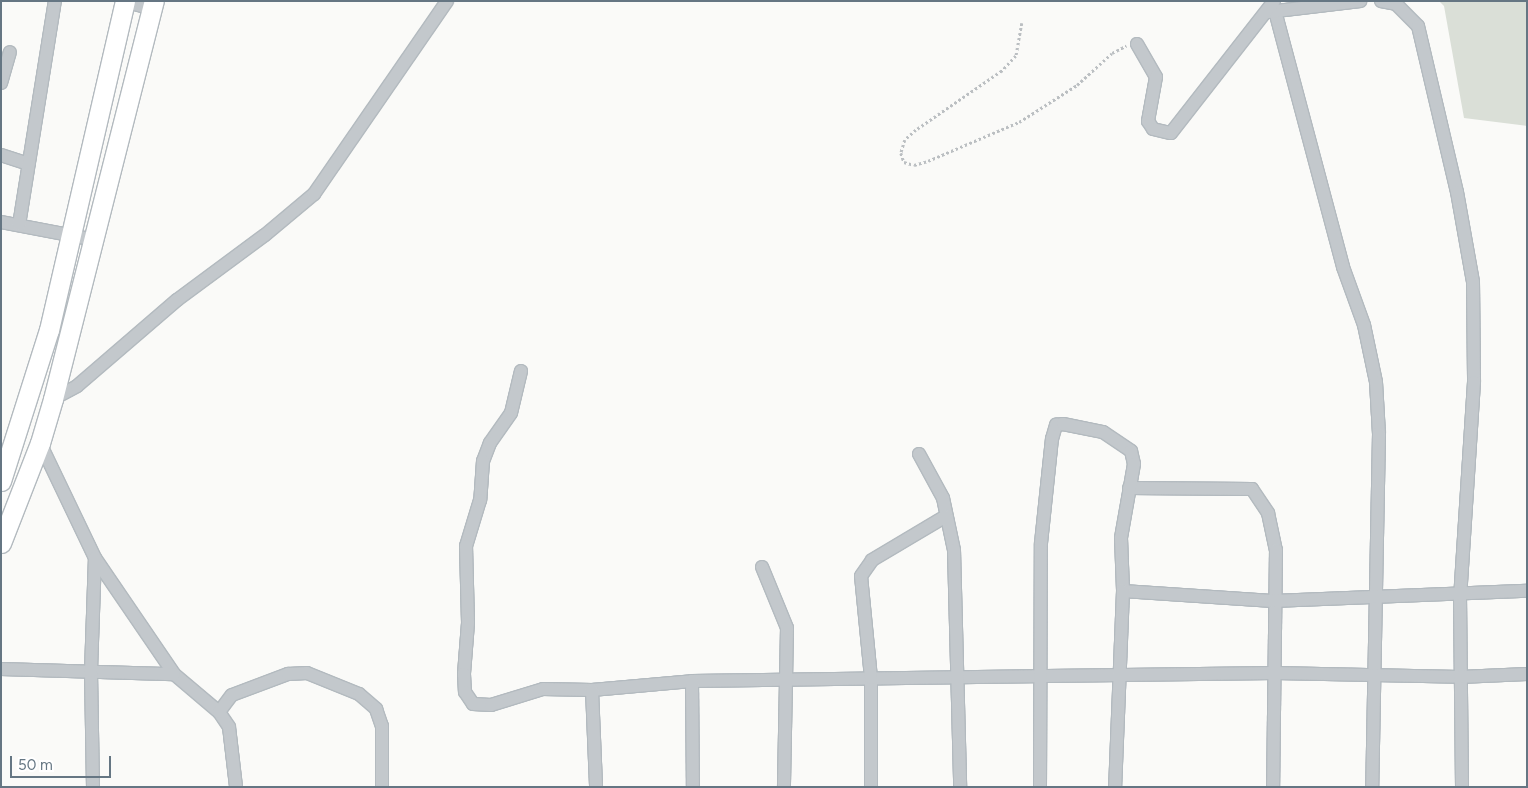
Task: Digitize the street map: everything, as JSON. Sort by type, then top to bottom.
[{"type":"main road","points":[[1,481],[8,443],[49,330],[69,233],[124,1]]},
{"type":"main road","points":[[1,543],[40,443],[53,399],[95,240],[153,5]]},
{"type":"street","points":[[19,225],[55,1]]},
{"type":"street","points":[[124,1],[153,5]]},
{"type":"street","points":[[53,399],[77,386],[177,300],[265,235],[314,194],[447,1]]},
{"type":"street","points":[[1137,44],[1156,77],[1148,122],[1153,129],[1171,133],[1272,8],[1360,1]]},
{"type":"street","points":[[1381,1],[1396,4],[1407,12],[1418,26],[1457,192],[1473,282],[1474,382],[1460,596],[1462,787]]},
{"type":"street","points":[[1272,8],[1343,266],[1364,326],[1376,382],[1379,434],[1372,787]]},
{"type":"street","points":[[1,83],[10,52]]},
{"type":"street","points":[[1,155],[29,164]]},
{"type":"street","points":[[1,222],[69,233],[95,240]]},
{"type":"street","points":[[521,371],[511,412],[490,443],[483,461],[480,500],[466,546],[468,623],[465,692],[473,704],[491,706],[543,689],[592,690],[692,681],[871,678],[1042,679],[1274,673],[1460,677],[1527,674]]},
{"type":"street","points":[[1040,787],[1042,679],[1041,543],[1056,425],[1103,432],[1131,451],[1134,464],[1121,538],[1123,591],[1118,676],[1115,787]]},
{"type":"street","points":[[40,443],[95,558],[174,674],[219,712],[229,727],[234,745],[236,787]]},
{"type":"street","points":[[919,454],[943,498],[954,550],[960,678],[960,787]]},
{"type":"street","points":[[1129,488],[1252,488],[1268,513],[1273,529],[1276,550],[1273,601],[1273,787]]},
{"type":"street","points":[[871,787],[871,678],[865,595],[861,576],[864,568],[946,516]]},
{"type":"street","points":[[93,787],[91,672],[95,558]]},
{"type":"street","points":[[762,567],[787,628],[789,649],[785,679],[784,787]]},
{"type":"street","points":[[1123,591],[1273,601],[1375,595],[1460,596],[1527,591]]},
{"type":"street","points":[[1,669],[174,674]]},
{"type":"street","points":[[219,712],[232,695],[288,674],[306,674],[359,694],[376,709],[382,726],[382,787]]},
{"type":"street","points":[[692,681],[693,787]]},
{"type":"street","points":[[592,690],[596,787]]},
{"type":"path","points":[[1022,23],[1016,56],[1002,70],[916,130],[905,140],[901,153],[904,162],[914,165],[928,161],[1019,122],[1077,85],[1112,53],[1124,46],[1137,44]]},
{"type":"shaded area","points":[[1439,1],[1527,1],[1527,126],[1464,118],[1444,6]]}]
